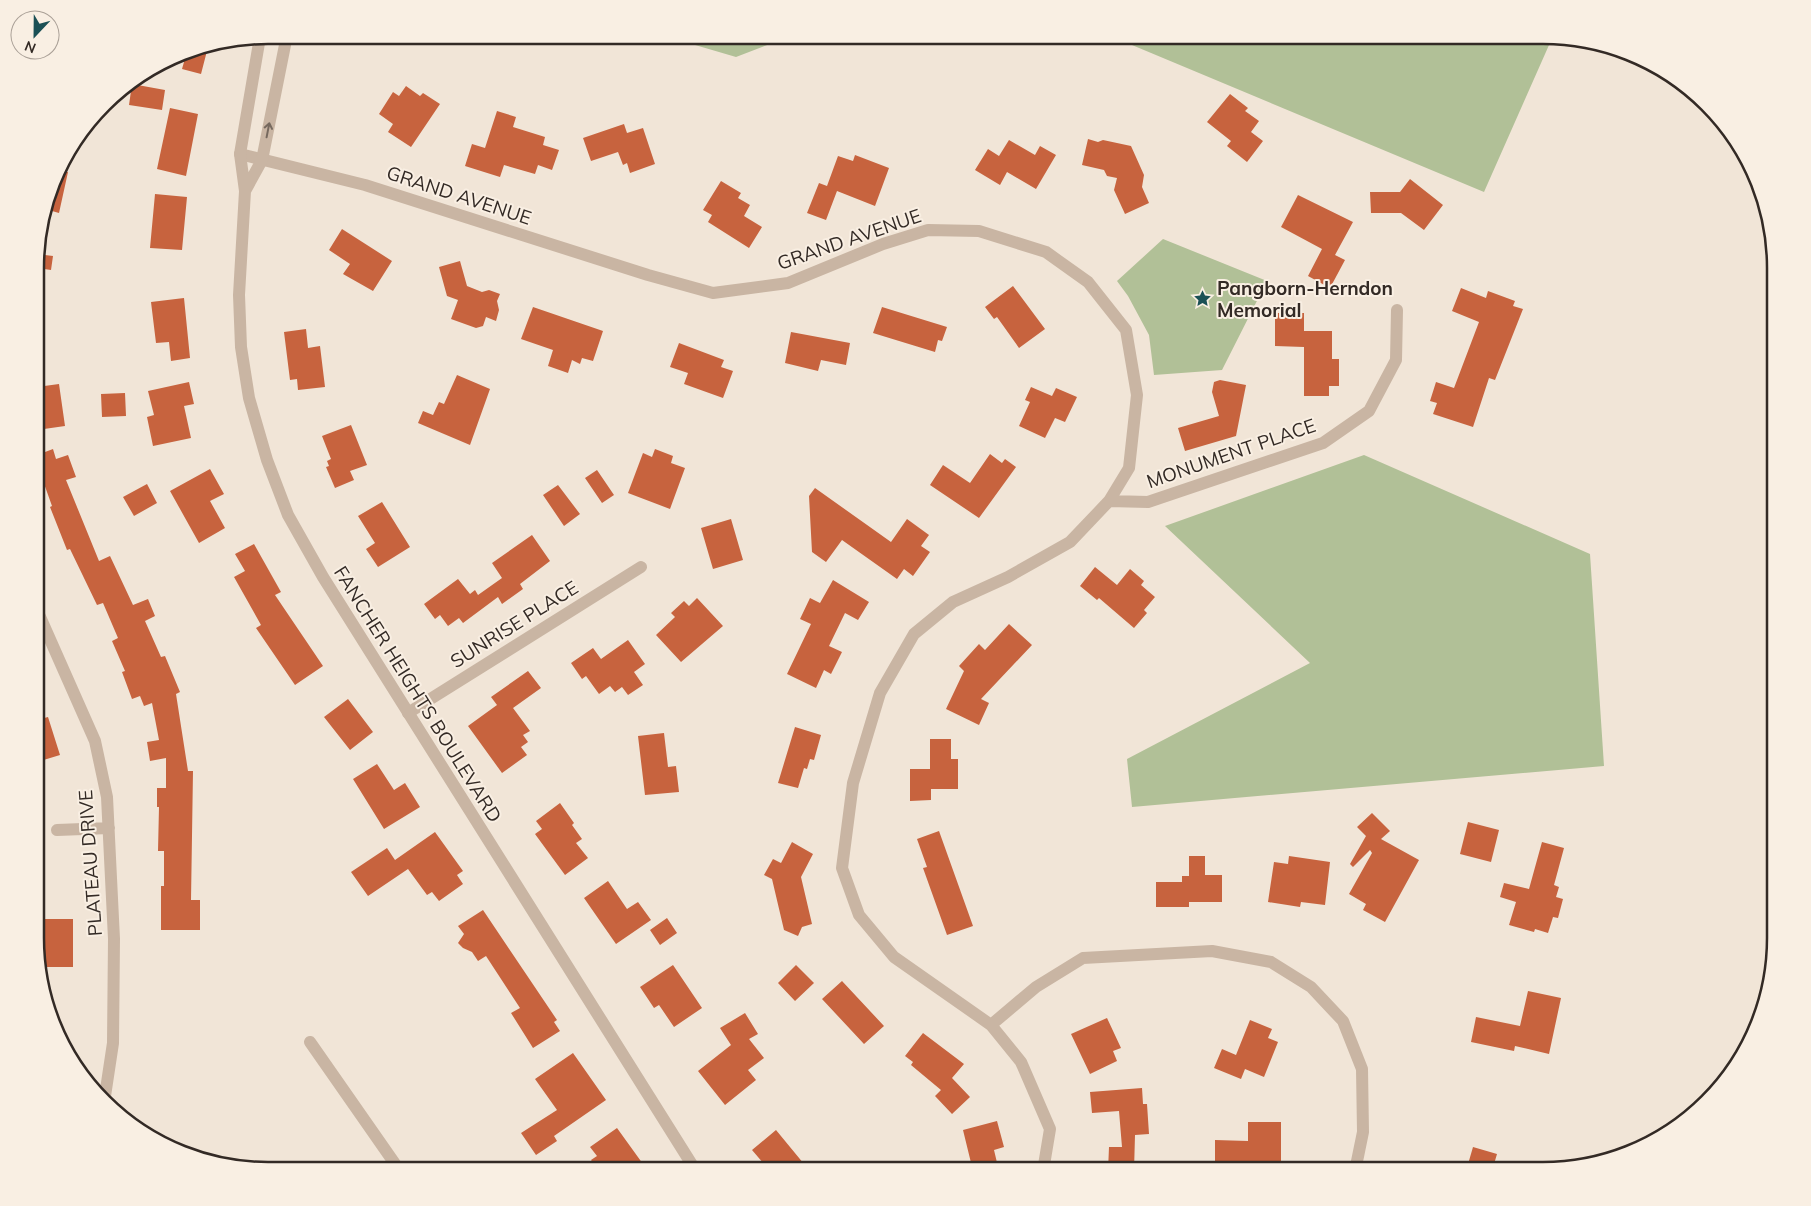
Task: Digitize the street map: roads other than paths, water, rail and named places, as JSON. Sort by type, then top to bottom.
[{"type":"street","name":"FANCHER HEIGHTS BOULEVARD","points":[[259,44],[240,154],[244,192],[240,241],[239,295],[241,347],[249,398],[266,460],[288,515],[318,569],[690,1162]]},
{"type":"street","name":"FANCHER HEIGHTS BOULEVARD","points":[[244,192],[262,160],[285,44]]},
{"type":"street","name":"GRAND AVENUE","points":[[240,154],[365,185],[713,294],[788,283],[883,244],[928,230],[978,231],[1046,252],[1088,282],[1126,330],[1137,394],[1129,468],[1109,501],[1070,542],[1008,577],[953,602],[914,634],[880,693],[853,783],[842,868],[859,915],[894,957],[991,1025],[1021,1062],[1050,1130],[1045,1162]]},
{"type":"street","name":"MONUMENT PLACE","points":[[1109,501],[1148,502],[1323,443],[1369,411],[1396,360],[1397,310]]},
{"type":"street","name":"SUNRISE PLACE","points":[[408,712],[641,567]]},
{"type":"street","name":"PLATEAU DRIVE","points":[[44,626],[95,741],[106,797],[114,939],[113,1043],[105,1093]]},
{"type":"street","points":[[57,830],[109,828]]},
{"type":"street","points":[[991,1025],[1036,987],[1083,958],[1212,952],[1271,962],[1311,987],[1343,1022],[1362,1069],[1363,1132],[1357,1162]]},
{"type":"street","points":[[310,1042],[394,1162]]},
{"type":"place","name":"Pangborn-Herndon Memorial","points":[[1203,299]]}]
